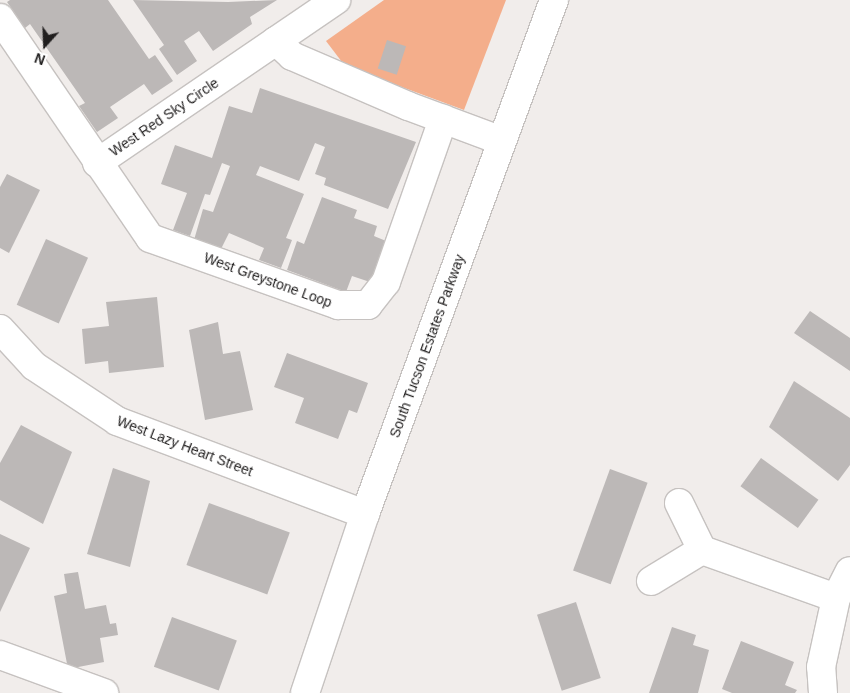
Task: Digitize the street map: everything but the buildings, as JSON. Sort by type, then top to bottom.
[{"type":"street","name":"West Red Sky Circle","points":[[0,18],[97,163],[336,0]]},
{"type":"street","name":"South Tucson Estates Parkway","points":[[304,693],[365,514],[554,0]]},
{"type":"street","points":[[276,41],[292,56],[443,119],[502,141]]},
{"type":"street","name":"West Greystone Loop","points":[[97,163],[150,238],[338,305],[368,305],[386,282],[443,119]]},
{"type":"street","name":"West Lazy Heart Street","points":[[0,329],[34,366],[117,421],[365,514]]},
{"type":"street","points":[[679,503],[702,550],[836,598]]},
{"type":"street","points":[[651,581],[702,550]]},
{"type":"street","points":[[824,693],[821,667],[836,598],[850,571]]},
{"type":"street","points":[[0,656],[104,693]]},
{"type":"shaded area","points":[[384,0],[506,0],[464,110],[345,66],[326,41]]}]
